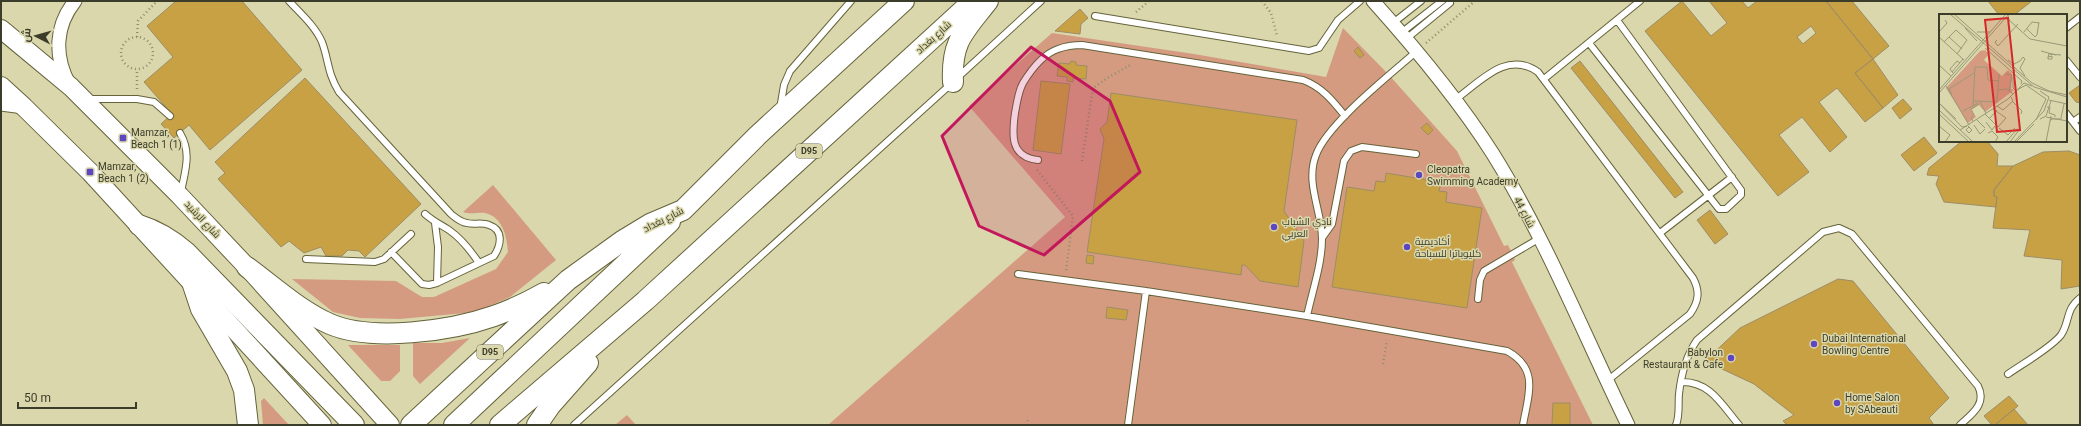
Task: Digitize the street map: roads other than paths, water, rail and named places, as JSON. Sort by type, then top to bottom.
[{"type":"main road","name":"شارع بغداد","points":[[411,425],[568,280],[622,241],[650,224],[683,210],[780,115],[904,1]]},
{"type":"main road","name":"شارع بغداد","points":[[500,425],[645,300],[973,1]]},
{"type":"main road","points":[[953,82],[952,61],[958,41],[988,1]]},
{"type":"main road","name":"شارع الرشيد","points":[[1,29],[77,93],[180,196],[247,267],[390,425]]},
{"type":"main road","points":[[1,86],[90,172],[322,425]]},
{"type":"main road","points":[[454,425],[683,210]]},
{"type":"main road","points":[[139,225],[166,236],[186,252],[354,425]]},
{"type":"main road","points":[[247,267],[309,313],[330,324],[352,331],[376,333],[434,329],[465,324],[494,316],[523,304],[568,280]]},
{"type":"main road","points":[[194,285],[201,309],[237,371],[244,390],[248,409],[248,425]]},
{"type":"main road","points":[[537,425],[550,406],[645,300]]},
{"type":"street","points":[[75,1],[62,24],[58,40],[60,62],[77,93]]},
{"type":"street","name":"شارع 44","points":[[1373,1],[1456,99],[1493,155],[1540,238],[1628,425]]},
{"type":"street","points":[[1,104],[24,107]]},
{"type":"lane","points":[[289,1],[318,35],[323,44],[330,75],[345,98],[451,214],[459,221],[469,224],[488,224],[496,230],[500,238],[500,248],[494,256],[437,284],[422,284],[391,252]]},
{"type":"lane","points":[[780,115],[780,100],[790,71],[851,1]]},
{"type":"lane","points":[[574,425],[1041,1]]},
{"type":"lane","points":[[1095,16],[1309,51],[1319,48],[1338,20],[1360,1]]},
{"type":"lane","points":[[1400,32],[1421,1]]},
{"type":"lane","points":[[1400,32],[1442,1]]},
{"type":"lane","points":[[1544,79],[1640,1]]},
{"type":"lane","points":[[1400,32],[1450,4]]},
{"type":"lane","points":[[2067,27],[2080,17]]},
{"type":"lane","points":[[1589,43],[1719,209],[1726,209],[1742,194],[1732,177],[1617,20]]},
{"type":"lane","points":[[1038,160],[1028,159],[1021,154],[1015,146],[1013,127],[1020,92],[1023,83],[1039,62],[1057,49],[1070,45],[1082,45],[1303,80],[1314,84],[1323,90],[1345,116]]},
{"type":"lane","points":[[1307,316],[1322,238],[1312,178],[1313,166],[1320,145],[1345,116],[1416,51]]},
{"type":"lane","points":[[2067,61],[2080,77]]},
{"type":"lane","points":[[1456,99],[1499,68],[1509,64],[1519,63],[1529,66],[1544,79],[1693,278],[1697,286],[1698,296],[1696,306],[1690,314],[1607,381]]},
{"type":"lane","points":[[77,93],[154,102],[170,116]]},
{"type":"lane","points":[[2067,114],[2080,131]]},
{"type":"lane","points":[[2073,122],[2080,117]]},
{"type":"lane","points":[[180,133],[186,143],[188,153],[180,196]]},
{"type":"lane","points":[[1322,238],[1332,224],[1344,161],[1351,151],[1362,147],[1416,154]]},
{"type":"lane","points":[[1660,233],[1732,177]]},
{"type":"lane","points":[[425,214],[435,223],[458,237],[479,263]]},
{"type":"lane","points":[[435,223],[438,247],[437,284]]},
{"type":"lane","points":[[1676,425],[1681,382],[1687,358],[1697,340],[1703,333],[1823,232],[1839,228],[1852,234],[1978,386],[1981,392],[1980,406],[1960,425]]},
{"type":"lane","points":[[306,259],[375,262],[384,259],[411,234]]},
{"type":"lane","points":[[1478,299],[1480,280],[1484,271],[1540,238]]},
{"type":"lane","points":[[1018,274],[1307,316],[1498,349],[1516,356],[1524,363],[1530,380],[1524,425]]},
{"type":"lane","points":[[1128,425],[1146,292]]},
{"type":"lane","points":[[2008,374],[2059,337],[2065,328],[2071,308],[2080,298]]},
{"type":"lane","points":[[1681,382],[1691,382],[1708,389],[1738,425]]},
{"type":"place","name":"Mamzar, Beach 1 (1)","points":[[123,138]]},
{"type":"place","name":"Mamzar, Beach 1 (2)","points":[[90,172]]},
{"type":"place","name":"Cleopatra Swimming Academy","points":[[1419,175]]},
{"type":"place","name":"نادي الشباب العربي","points":[[1274,227]]},
{"type":"place","name":"أكاديمية كليوباترا للسباحة","points":[[1407,247]]},
{"type":"place","name":"Dubai International Bowling Centre","points":[[1814,344]]},
{"type":"place","name":"Babylon Restaurant & Cafe","points":[[1731,358]]},
{"type":"place","name":"Home Salon by SAbeauti","points":[[1837,403]]}]
